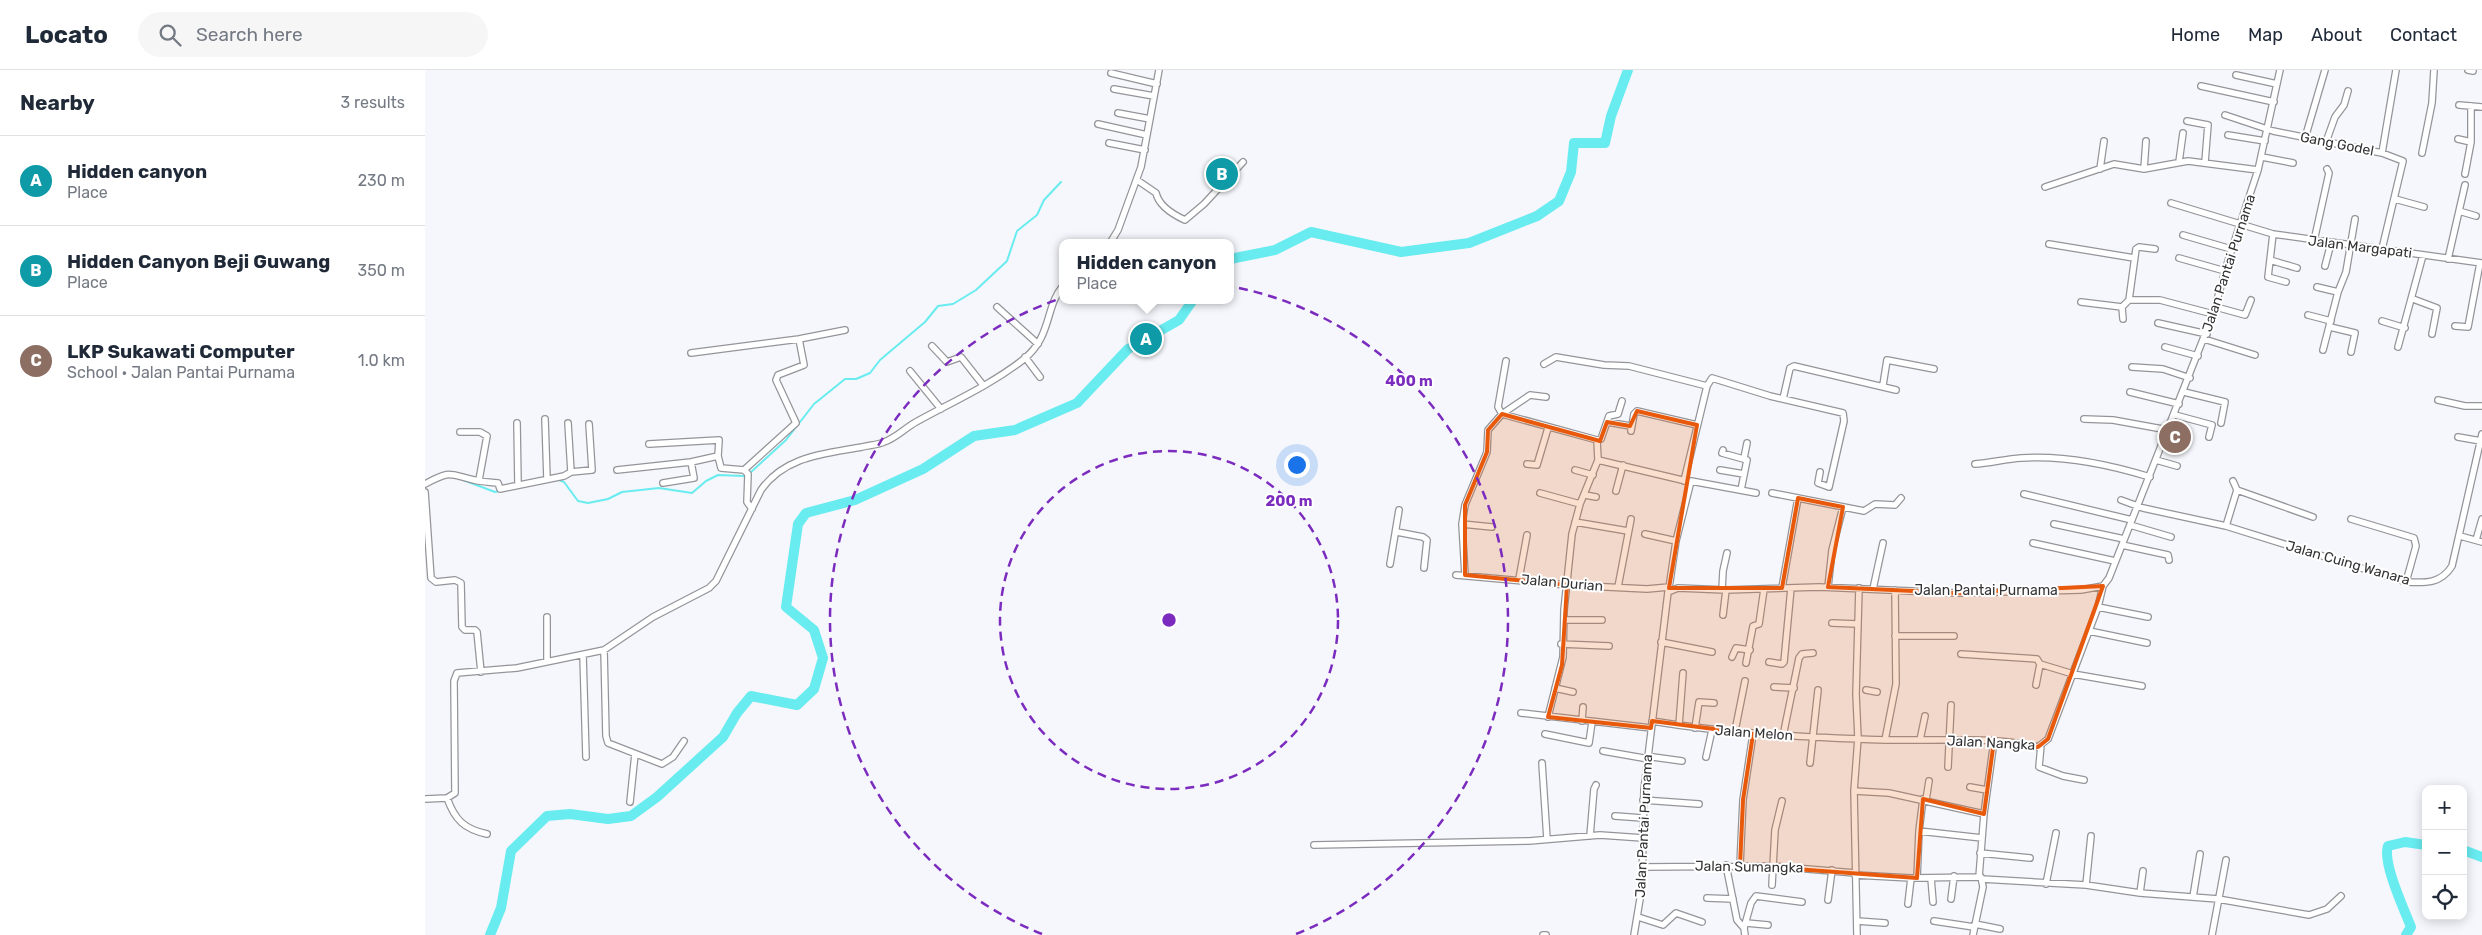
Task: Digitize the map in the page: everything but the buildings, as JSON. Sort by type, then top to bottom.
[{"type":"street","points":[[1113,239],[1119,230],[1128,199],[1137,180],[1145,150],[1159,70]]},
{"type":"street","name":"Jalan Pantai Purnama","points":[[1634,935],[1644,868],[1643,800],[1666,596],[1670,589],[1724,590],[1828,587],[1957,592],[2081,590],[2103,586],[2109,578],[2157,460],[2216,307],[2231,249],[2262,157],[2280,70]]},
{"type":"street","points":[[2305,138],[2325,70]]},
{"type":"street","points":[[2382,153],[2396,70]]},
{"type":"street","points":[[2421,153],[2432,103],[2434,70]]},
{"type":"street","points":[[1111,73],[1157,84]]},
{"type":"street","points":[[2236,75],[2277,84]]},
{"type":"street","points":[[2201,86],[2274,102]]},
{"type":"street","points":[[1114,89],[1155,96]]},
{"type":"street","points":[[2326,142],[2335,117],[2344,105],[2348,91]]},
{"type":"street","points":[[2459,105],[2482,107]]},
{"type":"street","points":[[2465,174],[2471,142],[2471,106]]},
{"type":"street","points":[[1118,113],[1150,119]]},
{"type":"street","name":"Gang Godel","points":[[2225,115],[2268,129],[2305,138],[2382,153],[2404,162],[2395,199]]},
{"type":"street","points":[[2187,121],[2208,125],[2205,162]]},
{"type":"street","points":[[1098,124],[1147,135]]},
{"type":"street","points":[[2179,162],[2183,133]]},
{"type":"street","points":[[2228,135],[2265,142]]},
{"type":"street","points":[[2458,139],[2471,142]]},
{"type":"street","points":[[2100,169],[2103,141]]},
{"type":"street","points":[[2145,169],[2146,141]]},
{"type":"street","points":[[1109,143],[1145,150]]},
{"type":"street","points":[[2262,157],[2293,163]]},
{"type":"street","points":[[1137,180],[1156,192],[1157,199],[1163,206],[1185,220],[1204,204],[1243,162]]},
{"type":"street","points":[[2045,186],[2114,164],[2145,169],[2179,162],[2205,162],[2258,170]]},
{"type":"street","points":[[2314,241],[2329,173],[2327,169]]},
{"type":"street","points":[[2448,258],[2465,185]]},
{"type":"street","points":[[2382,249],[2395,199],[2424,206]]},
{"type":"street","name":"Jalan Margapati","points":[[2171,203],[2273,234],[2481,263]]},
{"type":"street","points":[[2459,211],[2476,216]]},
{"type":"street","points":[[2323,350],[2338,292],[2346,272],[2355,219]]},
{"type":"street","points":[[2273,234],[2268,277],[2286,282]]},
{"type":"street","points":[[2183,235],[2231,249]]},
{"type":"street","points":[[2325,266],[2331,243]]},
{"type":"street","points":[[2049,244],[2134,258]]},
{"type":"street","points":[[2129,300],[2137,247],[2155,250]]},
{"type":"street","points":[[2399,347],[2423,255]]},
{"type":"street","points":[[2179,258],[2225,271]]},
{"type":"street","points":[[2270,260],[2297,268]]},
{"type":"street","points":[[2455,326],[2467,328],[2481,263]]},
{"type":"street","points":[[2317,286],[2338,292]]},
{"type":"street","points":[[425,799],[447,798],[453,796],[456,789],[455,678],[459,672],[481,672],[517,668],[604,650],[653,617],[713,585],[766,484],[786,467],[810,455],[884,442],[983,385],[1025,358],[1038,344],[1059,293]]},
{"type":"street","points":[[2413,299],[2437,307],[2432,334]]},
{"type":"street","points":[[2081,302],[2121,307],[2129,300],[2160,300],[2213,314]]},
{"type":"street","points":[[2216,307],[2245,315],[2251,300]]},
{"type":"street","points":[[997,307],[1038,344]]},
{"type":"street","points":[[2121,307],[2123,319]]},
{"type":"street","points":[[2308,315],[2355,333],[2351,352]]},
{"type":"street","points":[[2382,321],[2405,328]]},
{"type":"street","points":[[2159,323],[2205,336],[2255,355]]},
{"type":"street","points":[[691,353],[799,339],[845,330]]},
{"type":"street","points":[[649,444],[717,440],[719,442],[718,456],[723,470],[744,470],[796,423],[776,380],[778,375],[804,365],[799,339]]},
{"type":"street","points":[[932,346],[947,362],[961,357],[983,385]]},
{"type":"street","points":[[2165,347],[2198,356]]},
{"type":"street","points":[[1544,364],[1556,357],[1604,365],[1629,366],[1707,386]]},
{"type":"street","points":[[1025,358],[1040,377]]},
{"type":"street","points":[[1883,386],[1887,360],[1934,369]]},
{"type":"street","points":[[1506,362],[1498,407],[1502,414],[1597,440]]},
{"type":"street","points":[[1783,399],[1790,371],[1794,366],[1896,390]]},
{"type":"street","points":[[2132,367],[2163,369],[2190,378]]},
{"type":"street","points":[[910,371],[941,409]]},
{"type":"street","points":[[1670,589],[1676,541],[1697,425],[1707,386],[1712,378],[1783,399],[1840,412],[1845,415],[1829,487],[1818,483],[1819,472]]},
{"type":"street","points":[[2130,392],[2179,404]]},
{"type":"street","points":[[2184,392],[2225,402],[2221,423]]},
{"type":"street","points":[[1465,575],[1463,524],[1468,496],[1487,452],[1488,430],[1502,414],[1532,394],[1545,398]]},
{"type":"street","points":[[2439,400],[2465,406],[2482,406]]},
{"type":"street","points":[[1597,440],[1601,438],[1610,415],[1618,414],[1621,401]]},
{"type":"street","points":[[1607,422],[1631,428],[1637,412],[1697,425]]},
{"type":"street","points":[[2175,415],[2211,425],[2209,437]]},
{"type":"street","points":[[545,419],[547,479]]},
{"type":"street","points":[[2084,419],[2113,420],[2168,430]]},
{"type":"street","points":[[517,422],[519,484]]},
{"type":"street","points":[[569,423],[571,472]]},
{"type":"street","points":[[425,484],[449,473],[498,483],[500,489],[564,476],[571,472],[592,470],[589,424]]},
{"type":"street","points":[[1527,464],[1537,465],[1548,428]]},
{"type":"street","points":[[460,432],[480,432],[487,436],[479,480]]},
{"type":"street","points":[[2458,437],[2481,438]]},
{"type":"street","name":"Jalan Cuing Wanara","points":[[2121,500],[2138,506],[2226,526],[2406,582],[2431,582],[2444,577],[2452,566],[2481,438]]},
{"type":"street","points":[[1548,717],[1562,644],[1575,522],[1580,504],[1598,460],[1597,440]]},
{"type":"street","points":[[1741,490],[1747,461],[1744,458],[1747,443]]},
{"type":"street","points":[[1723,450],[1722,453],[1744,458]]},
{"type":"street","points":[[617,470],[691,462],[718,456]]},
{"type":"street","points":[[1975,464],[2020,458],[2050,458],[2094,464],[2150,477]]},
{"type":"street","points":[[1598,460],[1687,481],[1692,480],[1756,493]]},
{"type":"street","points":[[2157,460],[2177,466]]},
{"type":"street","points":[[663,483],[694,478],[691,462]]},
{"type":"street","points":[[1616,491],[1623,465]]},
{"type":"street","points":[[744,470],[749,480],[747,502],[752,509]]},
{"type":"street","points":[[1575,470],[1593,475]]},
{"type":"street","points":[[1720,470],[1744,474]]},
{"type":"street","points":[[2226,526],[2237,490],[2233,481]]},
{"type":"street","points":[[2237,490],[2313,517]]},
{"type":"street","points":[[425,492],[433,581]]},
{"type":"street","points":[[1540,493],[1580,504]]},
{"type":"street","points":[[1771,493],[1865,510],[1875,504],[1895,505],[1901,498]]},
{"type":"street","points":[[2025,494],[2171,536]]},
{"type":"street","points":[[1585,495],[1596,497]]},
{"type":"street","points":[[1782,588],[1798,498]]},
{"type":"street","points":[[1828,587],[1831,550],[1843,507]]},
{"type":"street","points":[[1390,564],[1397,532],[1399,510]]},
{"type":"street","points":[[1618,587],[1631,519]]},
{"type":"street","points":[[2351,519],[2414,538],[2416,546],[2406,582]]},
{"type":"street","points":[[2459,536],[2479,541],[2482,519]]},
{"type":"street","points":[[1575,522],[1628,531]]},
{"type":"street","points":[[1463,524],[1492,527]]},
{"type":"street","points":[[2054,524],[2168,555],[2169,560]]},
{"type":"street","points":[[1397,532],[1423,537],[1427,540],[1424,568]]},
{"type":"street","points":[[1645,534],[1676,541]]},
{"type":"street","points":[[1519,579],[1527,535]]},
{"type":"street","points":[[1873,589],[1883,543]]},
{"type":"street","points":[[2033,543],[2115,561]]},
{"type":"street","points":[[1723,615],[1723,571],[1727,553]]},
{"type":"street","name":"Jalan Durian","points":[[1456,575],[1519,579],[1567,585],[1670,589]]},
{"type":"street","points":[[425,582],[455,580],[461,583],[462,627],[477,632],[481,672]]},
{"type":"street","name":"Jalan Nangka","points":[[1858,738],[1994,741],[2041,746],[2048,739],[2098,607],[2103,586]]},
{"type":"street","points":[[1769,662],[1782,664],[1783,662],[1791,588]]},
{"type":"street","points":[[1857,935],[1854,791],[1858,738],[1857,624],[1859,588]]},
{"type":"street","points":[[1747,663],[1753,626],[1759,624],[1764,589]]},
{"type":"street","points":[[1885,740],[1896,684],[1895,590]]},
{"type":"street","points":[[2098,607],[2148,617]]},
{"type":"street","points":[[547,617],[547,661]]},
{"type":"street","points":[[1564,620],[1602,620]]},
{"type":"street","points":[[1832,624],[1857,624]]},
{"type":"street","points":[[2089,631],[2147,643]]},
{"type":"street","points":[[1895,636],[1954,636]]},
{"type":"street","points":[[1661,642],[1712,652]]},
{"type":"street","points":[[1562,644],[1609,646]]},
{"type":"street","points":[[1732,656],[1735,648],[1750,650]]},
{"type":"street","points":[[604,650],[608,743],[662,764],[673,757],[684,740]]},
{"type":"street","points":[[1783,736],[1800,656],[1813,653]]},
{"type":"street","points":[[1961,654],[2035,658],[2040,664],[2073,674],[2141,686]]},
{"type":"street","points":[[583,655],[586,758]]},
{"type":"street","points":[[2036,686],[2040,664]]},
{"type":"street","points":[[1679,725],[1683,673]]},
{"type":"street","points":[[1735,731],[1745,681]]},
{"type":"street","points":[[1774,687],[1793,688]]},
{"type":"street","points":[[1555,688],[1573,692]]},
{"type":"street","points":[[1810,763],[1818,690]]},
{"type":"street","points":[[1866,690],[1877,692]]},
{"type":"street","points":[[1695,728],[1699,702],[1714,703]]},
{"type":"street","points":[[1948,767],[1951,747],[1948,741],[1951,705]]},
{"type":"street","points":[[1582,721],[1583,707]]},
{"type":"street","points":[[1521,713],[1651,728]]},
{"type":"street","points":[[1920,740],[1925,716]]},
{"type":"street","name":"Jalan Melon","points":[[1652,721],[1753,734],[1858,738]]},
{"type":"street","points":[[1545,734],[1589,742],[1592,722]]},
{"type":"street","points":[[1706,757],[1712,730]]},
{"type":"street","points":[[1740,865],[1743,800],[1753,734]]},
{"type":"street","points":[[1973,935],[1983,887],[1980,878],[1980,853],[1983,814],[1994,741]]},
{"type":"street","points":[[2041,746],[2039,767],[2061,775],[2084,780]]},
{"type":"street","points":[[1603,751],[1682,761]]},
{"type":"street","points":[[630,802],[635,754]]},
{"type":"street","points":[[1542,764],[1547,839]]},
{"type":"street","points":[[1908,904],[1914,878],[1924,799],[1929,781]]},
{"type":"street","points":[[1590,836],[1593,789],[1596,785]]},
{"type":"street","points":[[1970,787],[1987,790]]},
{"type":"street","points":[[1854,791],[1889,793],[1924,799],[1983,814]]},
{"type":"street","points":[[447,798],[453,814],[462,825],[487,834]]},
{"type":"street","points":[[1643,800],[1699,804]]},
{"type":"street","points":[[1772,892],[1775,830],[1782,802]]},
{"type":"street","points":[[1615,816],[1643,818]]},
{"type":"street","points":[[1919,831],[1982,838]]},
{"type":"street","points":[[2045,884],[2056,832]]},
{"type":"street","points":[[1314,845],[1547,839],[1610,835],[1643,838]]},
{"type":"street","points":[[2086,886],[2091,836]]},
{"type":"street","points":[[1980,853],[2030,858]]},
{"type":"street","points":[[2193,897],[2200,854]]},
{"type":"street","points":[[2212,935],[2226,860]]},
{"type":"street","points":[[1726,865],[1728,883],[1737,920],[1745,926],[1768,925]]},
{"type":"street","name":"Jalan Sumangka","points":[[1644,868],[1740,865],[1832,870],[1855,874],[1914,878],[1954,876],[2218,899],[2309,915],[2327,909],[2341,896]]},
{"type":"street","points":[[1828,900],[1832,870]]},
{"type":"street","points":[[1933,902],[1934,877],[1937,870]]},
{"type":"street","points":[[2141,893],[2143,871]]},
{"type":"street","points":[[1951,899],[1954,876]]},
{"type":"street","points":[[1745,935],[1745,926],[1753,899],[1756,896],[1772,892],[1802,902]]},
{"type":"street","points":[[1707,898],[1733,898]]},
{"type":"street","points":[[1637,917],[1661,925],[1677,913],[1702,922]]},
{"type":"street","points":[[1857,921],[1885,922]]},
{"type":"street","points":[[1934,921],[1999,929]]},
{"type":"highlighted area","points":[[1637,411],[1697,425],[1669,588],[1782,588],[1798,498],[1843,507],[1828,587],[1957,593],[2103,586],[2048,739],[2038,747],[1994,741],[1984,814],[1923,799],[1917,878],[1740,865],[1743,800],[1753,734],[1652,721],[1651,728],[1548,717],[1562,665],[1567,585],[1465,575],[1465,505],[1487,452],[1488,430],[1502,414],[1600,441],[1607,422],[1630,426]]},
{"type":"waterway","points":[[1234,258],[1275,250],[1311,232],[1401,252],[1469,243],[1537,216],[1559,201],[1571,172],[1574,143],[1605,143],[1611,116],[1628,70]]},
{"type":"waterway","points":[[559,480],[564,482],[578,501],[588,503],[608,499],[622,492],[659,488],[692,493],[706,481],[718,475],[744,476],[751,472],[786,440],[814,404],[845,379],[856,379],[870,373],[880,360],[925,322],[938,306],[953,304],[976,290],[1007,261],[1017,231],[1037,215],[1044,200],[1061,182]]},
{"type":"waterway","points":[[490,935],[501,908],[511,851],[547,816],[570,814],[608,819],[631,816],[657,797],[723,737],[737,713],[751,696],[797,705],[814,689],[823,658],[814,630],[786,607],[798,524],[806,513],[855,500],[923,469],[974,436],[1015,430],[1077,403],[1128,349],[1179,320],[1190,304]]},
{"type":"waterway","points":[[463,480],[495,492],[500,491]]},
{"type":"waterway","points":[[2406,935],[2411,927],[2391,874],[2388,863],[2388,846],[2405,842],[2422,844]]},
{"type":"waterway","points":[[2467,851],[2482,857]]},
{"type":"place","name":"Hidden Canyon Beji Guwang","points":[[1222,174]]},
{"type":"place","name":"Hidden canyon","points":[[1146,339]]},
{"type":"place","name":"LKP Sukawati Computer","points":[[2175,437]]}]
